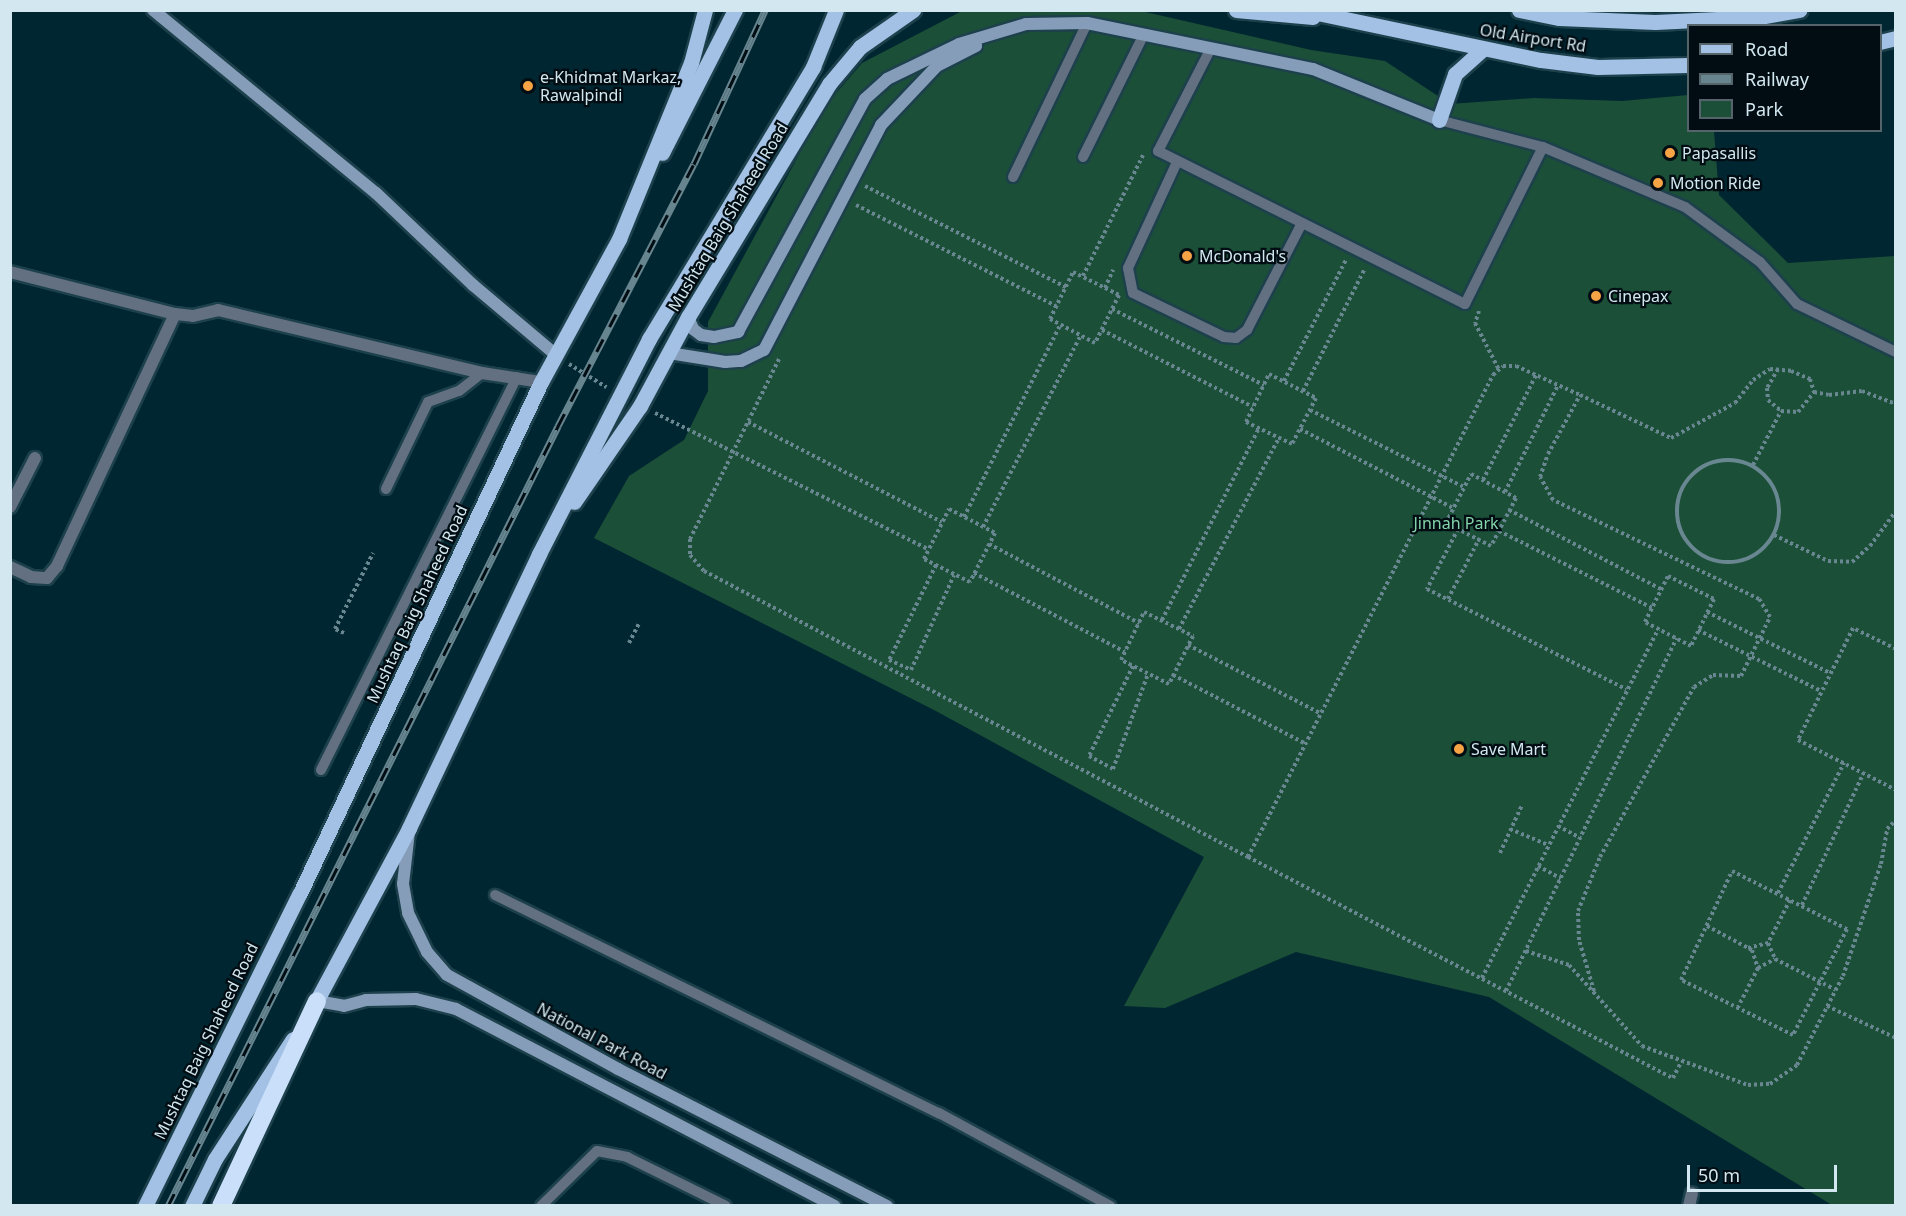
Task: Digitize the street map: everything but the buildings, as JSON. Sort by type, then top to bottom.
[{"type":"highway","points":[[221,1206],[317,1001]]},
{"type":"main road","name":"Mushtaq Baig Shaheed Road","points":[[145,1206],[300,893],[541,382],[619,239],[691,63],[705,10]]},
{"type":"main road","points":[[619,239],[735,10]]},
{"type":"main road","points":[[192,1206],[215,1159],[317,1001],[409,828],[539,554],[648,339],[813,67],[836,10]]},
{"type":"main road","name":"Mushtaq Baig Shaheed Road","points":[[539,554],[640,406],[688,317],[829,84],[860,47],[913,10]]},
{"type":"main road","points":[[1236,10],[1331,17]]},
{"type":"main road","name":"Old Airport Rd","points":[[1303,10],[1483,49],[1598,67],[1687,65]]},
{"type":"main road","name":"Old Airport Rd","points":[[1519,10],[1559,18],[1655,22],[1759,17],[1799,10]]},
{"type":"main road","points":[[1439,120],[1455,74],[1483,49]]},
{"type":"street","points":[[153,10],[376,193],[473,285],[556,355]]},
{"type":"street","points":[[688,317],[693,329],[701,335],[714,337],[738,332],[865,99],[886,79],[959,44],[1026,24],[1088,23],[1313,69],[1439,120]]},
{"type":"street","points":[[669,354],[725,362],[741,361],[764,350],[881,125],[937,66],[1026,24]]},
{"type":"street","points":[[10,272],[175,314],[193,316],[205,310],[218,310],[482,373],[541,382]]},
{"type":"street","points":[[10,567],[32,577],[47,578],[57,566],[175,314]]},
{"type":"street","points":[[10,507],[35,458]]},
{"type":"street","name":"National Park Road","points":[[409,828],[403,885],[408,913],[427,952],[447,975],[618,1069],[886,1206]]},
{"type":"street","points":[[317,1001],[344,1006],[366,1000],[416,999],[456,1009],[835,1206]]},
{"type":"lane","points":[[1013,177],[1088,23]]},
{"type":"lane","points":[[1083,157],[1144,34]]},
{"type":"lane","points":[[1211,48],[1158,152],[1465,304],[1543,147]]},
{"type":"lane","points":[[1439,120],[1543,147],[1685,207],[1760,261],[1797,304],[1896,351]]},
{"type":"lane","points":[[1177,162],[1128,268],[1133,292],[1224,337],[1236,338],[1247,330],[1302,223]]},
{"type":"lane","points":[[386,489],[428,402],[459,391],[482,373]]},
{"type":"lane","points":[[321,770],[517,377]]},
{"type":"lane","points":[[495,895],[939,1113],[1110,1206]]},
{"type":"lane","points":[[541,1206],[597,1151],[627,1157],[726,1206]]},
{"type":"path","points":[[1083,276],[1147,146],[1158,152]]},
{"type":"path","points":[[850,214],[869,176]]},
{"type":"path","points":[[864,185],[1066,287]]},
{"type":"path","points":[[855,204],[1056,306]]},
{"type":"path","points":[[1284,381],[1346,260]]},
{"type":"path","points":[[1303,391],[1365,270]]},
{"type":"path","points":[[1073,272],[1119,295],[1095,343],[1050,319],[1066,287],[1073,272]]},
{"type":"path","points":[[1465,304],[1479,311],[1475,323],[1499,370]]},
{"type":"path","points":[[1112,309],[1264,385]]},
{"type":"path","points":[[964,517],[1060,325]]},
{"type":"path","points":[[1102,330],[1253,407]]},
{"type":"path","points":[[983,527],[1081,335]]},
{"type":"path","points":[[784,348],[690,539],[690,555],[704,571],[1673,1078],[1681,1062]]},
{"type":"path","points":[[556,355],[620,396]]},
{"type":"path","points":[[1248,857],[1304,743],[1499,370],[1516,366],[1671,438],[1735,404],[1753,380],[1770,369],[1778,369],[1810,379],[1814,392],[1808,404],[1798,412],[1781,411],[1768,400],[1767,388],[1778,369]]},
{"type":"path","points":[[1269,374],[1316,398],[1292,444],[1246,422],[1264,385],[1269,374]]},
{"type":"path","points":[[1483,480],[1536,375]]},
{"type":"path","points":[[1505,492],[1558,385]]},
{"type":"path","points":[[1814,392],[1830,395],[1863,391],[1896,404]]},
{"type":"path","points":[[1580,395],[1548,454],[1540,477],[1553,500],[1759,599],[1770,617],[1741,676],[1713,675],[1694,687],[1600,857],[1578,911],[1579,940],[1594,991]]},
{"type":"path","points":[[640,406],[928,549]]},
{"type":"path","points":[[1310,410],[1464,487]]},
{"type":"path","points":[[1753,465],[1781,411]]},
{"type":"path","points":[[748,422],[942,522]]},
{"type":"path","points":[[1162,620],[1259,428]]},
{"type":"path","points":[[1300,429],[1453,508]]},
{"type":"path","points":[[1179,629],[1279,438]]},
{"type":"path","points":[[1725,459],[1753,465],[1765,475],[1778,503],[1774,535],[1767,547],[1728,564],[1704,555],[1685,541],[1679,525],[1677,499],[1687,477],[1702,464],[1725,459]]},
{"type":"path","points":[[1471,474],[1516,498],[1491,546],[1446,523],[1464,487],[1471,474]]},
{"type":"path","points":[[949,509],[995,533],[970,582],[924,559],[942,522],[949,509]]},
{"type":"path","points":[[1509,510],[1661,590]]},
{"type":"path","points":[[1774,535],[1828,561],[1852,562],[1870,546],[1896,511]]},
{"type":"path","points":[[1458,529],[1427,589],[1626,689]]},
{"type":"path","points":[[1499,531],[1652,608]]},
{"type":"path","points":[[1448,599],[1479,539]]},
{"type":"path","points":[[989,544],[1139,622]]},
{"type":"path","points":[[344,633],[335,629],[373,553]]},
{"type":"path","points":[[936,565],[889,660],[910,670],[954,574]]},
{"type":"path","points":[[974,573],[1125,651]]},
{"type":"path","points":[[1668,576],[1714,599],[1691,645],[1645,622],[1652,608],[1668,576]]},
{"type":"path","points":[[1144,612],[1193,636],[1169,684],[1121,660],[1139,622],[1144,612]]},
{"type":"path","points":[[1707,612],[1830,673]]},
{"type":"path","points":[[628,643],[639,623]]},
{"type":"path","points":[[1896,649],[1853,628],[1798,740],[1896,790]]},
{"type":"path","points":[[1482,978],[1658,629]]},
{"type":"path","points":[[1698,630],[1821,691]]},
{"type":"path","points":[[1506,991],[1677,638]]},
{"type":"path","points":[[1188,645],[1320,713]]},
{"type":"path","points":[[1133,666],[1089,756],[1113,769],[1148,674]]},
{"type":"path","points":[[1173,675],[1304,743]]},
{"type":"path","points":[[1778,893],[1844,763]]},
{"type":"path","points":[[1802,905],[1863,774]]},
{"type":"path","points":[[1500,853],[1522,805]]},
{"type":"path","points":[[1526,951],[1569,965],[1642,1046],[1748,1085],[1770,1084],[1797,1065],[1836,990],[1881,864],[1887,829],[1896,820]]},
{"type":"path","points":[[1558,826],[1581,838]]},
{"type":"path","points":[[1510,829],[1548,845]]},
{"type":"path","points":[[1538,866],[1561,879]]},
{"type":"path","points":[[1732,871],[1778,893],[1847,929],[1793,1035],[1681,980],[1732,871]]},
{"type":"path","points":[[1748,948],[1768,943],[1790,900]]},
{"type":"path","points":[[1707,926],[1752,950],[1758,968]]},
{"type":"path","points":[[1768,943],[1775,959],[1821,980],[1836,990]]},
{"type":"path","points":[[1738,1007],[1758,968],[1775,959]]},
{"type":"path","points":[[1827,1006],[1896,1038]]},
{"type":"green space","name":"Jinnah Park","points":[[962,11],[1141,11],[1311,50],[1385,61],[1450,104],[1534,98],[1622,101],[1687,95],[1687,132],[1714,132],[1719,195],[1788,263],[1895,256],[1895,1205],[1832,1205],[1489,997],[1296,952],[1165,1008],[1124,1006],[1204,857],[934,710],[594,538],[629,476],[684,440],[708,391],[708,322],[826,105],[862,63]]},
{"type":"railway","points":[[168,1206],[558,426],[694,164],[765,10]]},
{"type":"place","name":"e-Khidmat Markaz, Rawalpindi","points":[[528,86]]},
{"type":"place","name":"Papasallis","points":[[1670,153]]},
{"type":"place","name":"Motion Ride","points":[[1658,183]]},
{"type":"place","name":"McDonald's","points":[[1187,256]]},
{"type":"place","name":"Cinepax","points":[[1596,296]]},
{"type":"place","name":"Save Mart","points":[[1459,749]]}]
